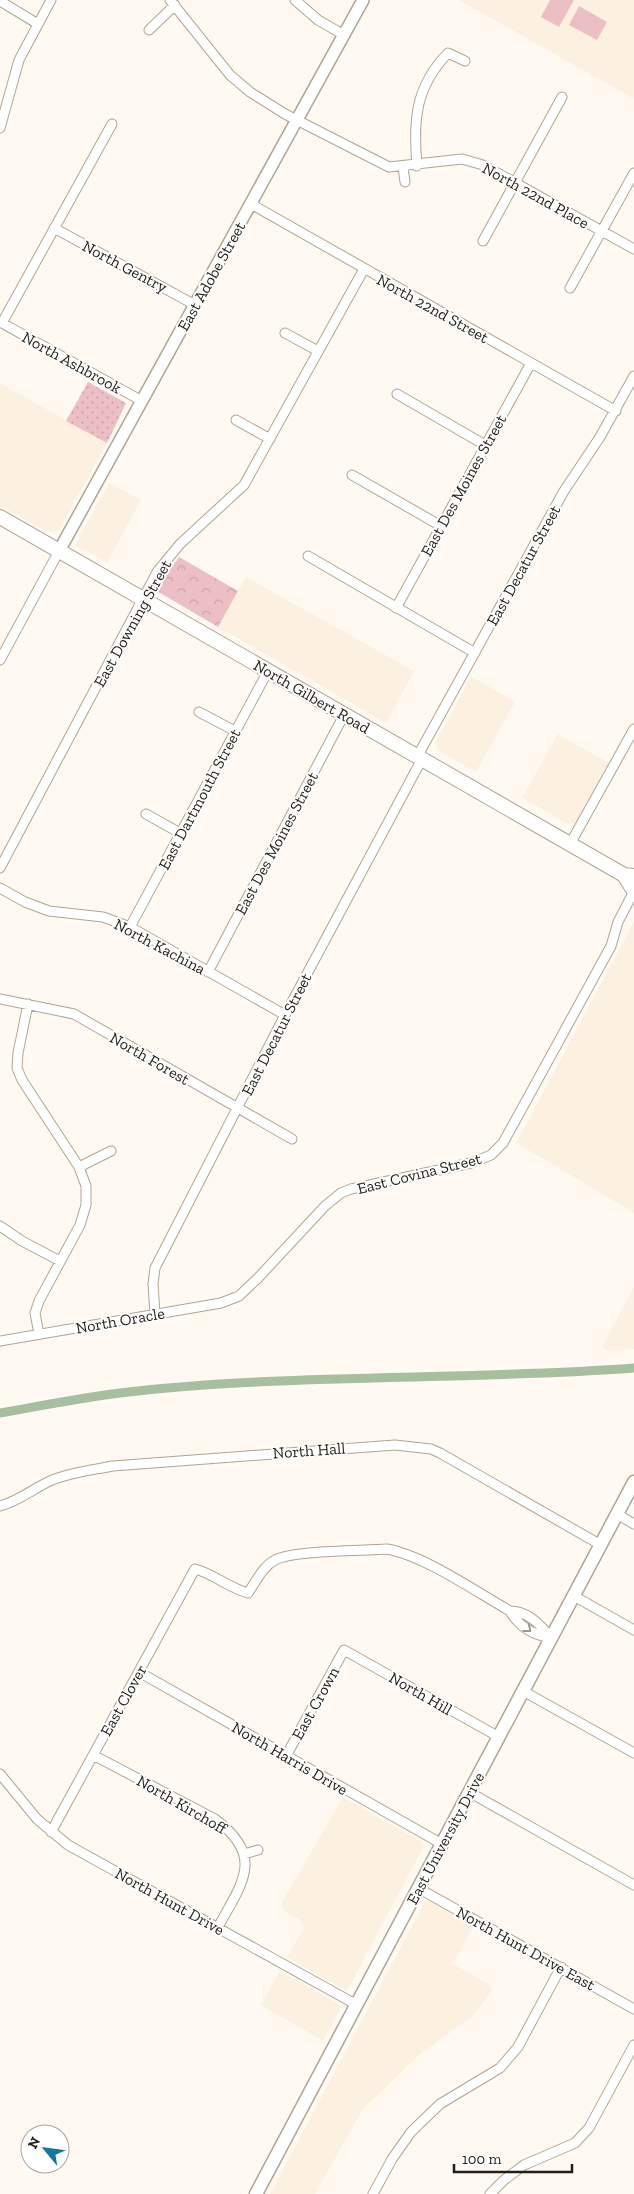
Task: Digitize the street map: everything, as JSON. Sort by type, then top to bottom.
[{"type":"main road","name":"North Gilbert Road","points":[[0,517],[629,876],[634,891]]},
{"type":"main road","name":"East University Drive","points":[[256,2194],[634,1482]]},
{"type":"street","points":[[0,128],[18,60],[51,0]]},
{"type":"street","points":[[295,0],[318,20],[344,35]]},
{"type":"street","name":"East Adobe Street","points":[[59,551],[363,0]]},
{"type":"street","points":[[0,1],[38,24]]},
{"type":"street","points":[[149,30],[173,3]]},
{"type":"street","name":"North 22nd Place","points":[[173,3],[230,75],[264,102],[297,120],[389,167],[418,166],[462,159],[471,160],[515,182],[634,250]]},
{"type":"street","points":[[418,166],[414,133],[415,116],[429,78],[448,52],[465,62]]},
{"type":"street","points":[[483,241],[562,97]]},
{"type":"street","points":[[54,228],[112,124]]},
{"type":"street","points":[[403,167],[405,182]]},
{"type":"street","points":[[570,288],[634,173]]},
{"type":"street","name":"North 22nd Street","points":[[251,204],[616,410]]},
{"type":"street","name":"North Gentry","points":[[54,228],[195,304]]},
{"type":"street","name":"North Ashbrook","points":[[54,228],[2,323],[142,401]]},
{"type":"street","name":"East Downing Street","points":[[0,868],[142,599],[162,565],[174,550],[240,490],[364,269]]},
{"type":"street","points":[[285,333],[318,351]]},
{"type":"street","name":"East Des Moines Street","points":[[396,608],[531,363]]},
{"type":"street","name":"East Decatur Street","points":[[155,1314],[153,1284],[155,1268],[475,653],[564,491],[616,410],[634,376]]},
{"type":"street","points":[[397,394],[485,445]]},
{"type":"street","points":[[236,420],[270,438]]},
{"type":"street","points":[[352,475],[441,526]]},
{"type":"street","points":[[0,660],[59,551]]},
{"type":"street","points":[[308,556],[475,653]]},
{"type":"street","name":"East Dartmouth Street","points":[[130,927],[268,671]]},
{"type":"street","points":[[199,712],[235,731]]},
{"type":"street","name":"East Des Moines Street","points":[[208,972],[344,715]]},
{"type":"street","points":[[570,844],[634,729]]},
{"type":"street","points":[[146,814],[180,833]]},
{"type":"street","name":"North Kachina","points":[[0,888],[49,912],[103,917],[130,927],[285,1015]]},
{"type":"street","name":"East Covina Street","points":[[239,1296],[325,1206],[341,1193],[351,1189],[471,1163],[491,1155],[503,1143],[610,946],[618,922],[634,891]]},
{"type":"street","name":"North Forest","points":[[0,999],[74,1014],[292,1139]]},
{"type":"street","points":[[28,1004],[17,1068],[22,1080],[79,1167],[86,1186],[86,1205],[80,1225],[39,1301],[35,1313],[39,1334]]},
{"type":"street","points":[[79,1167],[111,1151]]},
{"type":"street","points":[[0,1226],[22,1241],[60,1261]]},
{"type":"street","name":"North Oracle","points":[[0,1341],[221,1304],[239,1296]]},
{"type":"street","name":"North Hall","points":[[0,1506],[20,1499],[51,1481],[69,1474],[113,1466],[395,1445],[431,1449],[601,1545]]},
{"type":"street","points":[[617,1514],[634,1524]]},
{"type":"street","name":"East Clover","points":[[51,1832],[195,1569],[205,1571],[239,1591],[248,1593],[262,1572],[275,1560],[293,1555],[387,1549],[418,1558],[510,1611],[514,1618],[535,1635],[551,1638]]},
{"type":"street","points":[[574,1596],[634,1630]]},
{"type":"street","name":"North Hill","points":[[344,1650],[498,1737]]},
{"type":"street","name":"East Crown","points":[[286,1756],[344,1650]]},
{"type":"street","name":"North Harris Drive","points":[[138,1672],[442,1844]]},
{"type":"street","points":[[523,1691],[634,1753]]},
{"type":"street","name":"North Kirchoff","points":[[93,1755],[215,1819],[232,1832],[241,1845],[244,1854]]},
{"type":"street","name":"North Hunt Drive","points":[[0,1774],[51,1832],[83,1853],[357,2005]]},
{"type":"street","points":[[469,1792],[634,1885]]},
{"type":"street","points":[[218,1927],[243,1878],[246,1861],[244,1854],[258,1850]]},
{"type":"street","name":"North Hunt Drive East","points":[[418,1888],[634,2009]]},
{"type":"street","points":[[373,2194],[392,2159],[411,2132],[440,2104],[500,2068],[518,2047],[561,1967]]},
{"type":"street","points":[[490,2194],[504,2180],[524,2165],[575,2143],[593,2122],[634,2046]]},
{"type":"shaded area","points":[[459,0],[634,0],[634,99],[590,74]]},
{"type":"shaded area","points":[[0,383],[107,443],[59,530],[48,532],[0,506]]},
{"type":"shaded area","points":[[109,483],[141,500],[107,563],[75,545]]},
{"type":"shaded area","points":[[246,577],[414,671],[386,723],[218,627]]},
{"type":"shaded area","points":[[471,676],[515,702],[476,772],[439,751],[435,743]]},
{"type":"shaded area","points":[[558,734],[609,763],[575,824],[568,824],[522,798]]},
{"type":"shaded area","points":[[634,922],[634,1213],[516,1143]]},
{"type":"shaded area","points":[[634,1287],[634,1349],[609,1351],[602,1347]]},
{"type":"shaded area","points":[[343,1797],[422,1842],[423,1848],[347,1991],[287,1957],[304,1928],[300,1920],[284,1911],[281,1904]]},
{"type":"shaded area","points":[[429,1894],[477,1921],[453,1964],[490,1985],[492,1991],[474,2015],[419,2055],[363,2109],[315,2194],[270,2194]]},
{"type":"shaded area","points":[[280,1971],[342,2006],[323,2041],[261,2005]]},
{"type":"green space","points":[[550,0],[574,0],[559,27],[541,17]]},
{"type":"green space","points":[[579,6],[607,22],[597,40],[569,25]]},
{"type":"green space","points":[[88,382],[126,403],[107,443],[66,421]]},
{"type":"green space","points":[[179,557],[238,591],[218,627],[155,590]]},
{"type":"waterway","points":[[0,1413],[120,1393],[248,1382],[505,1375],[634,1368]]}]
